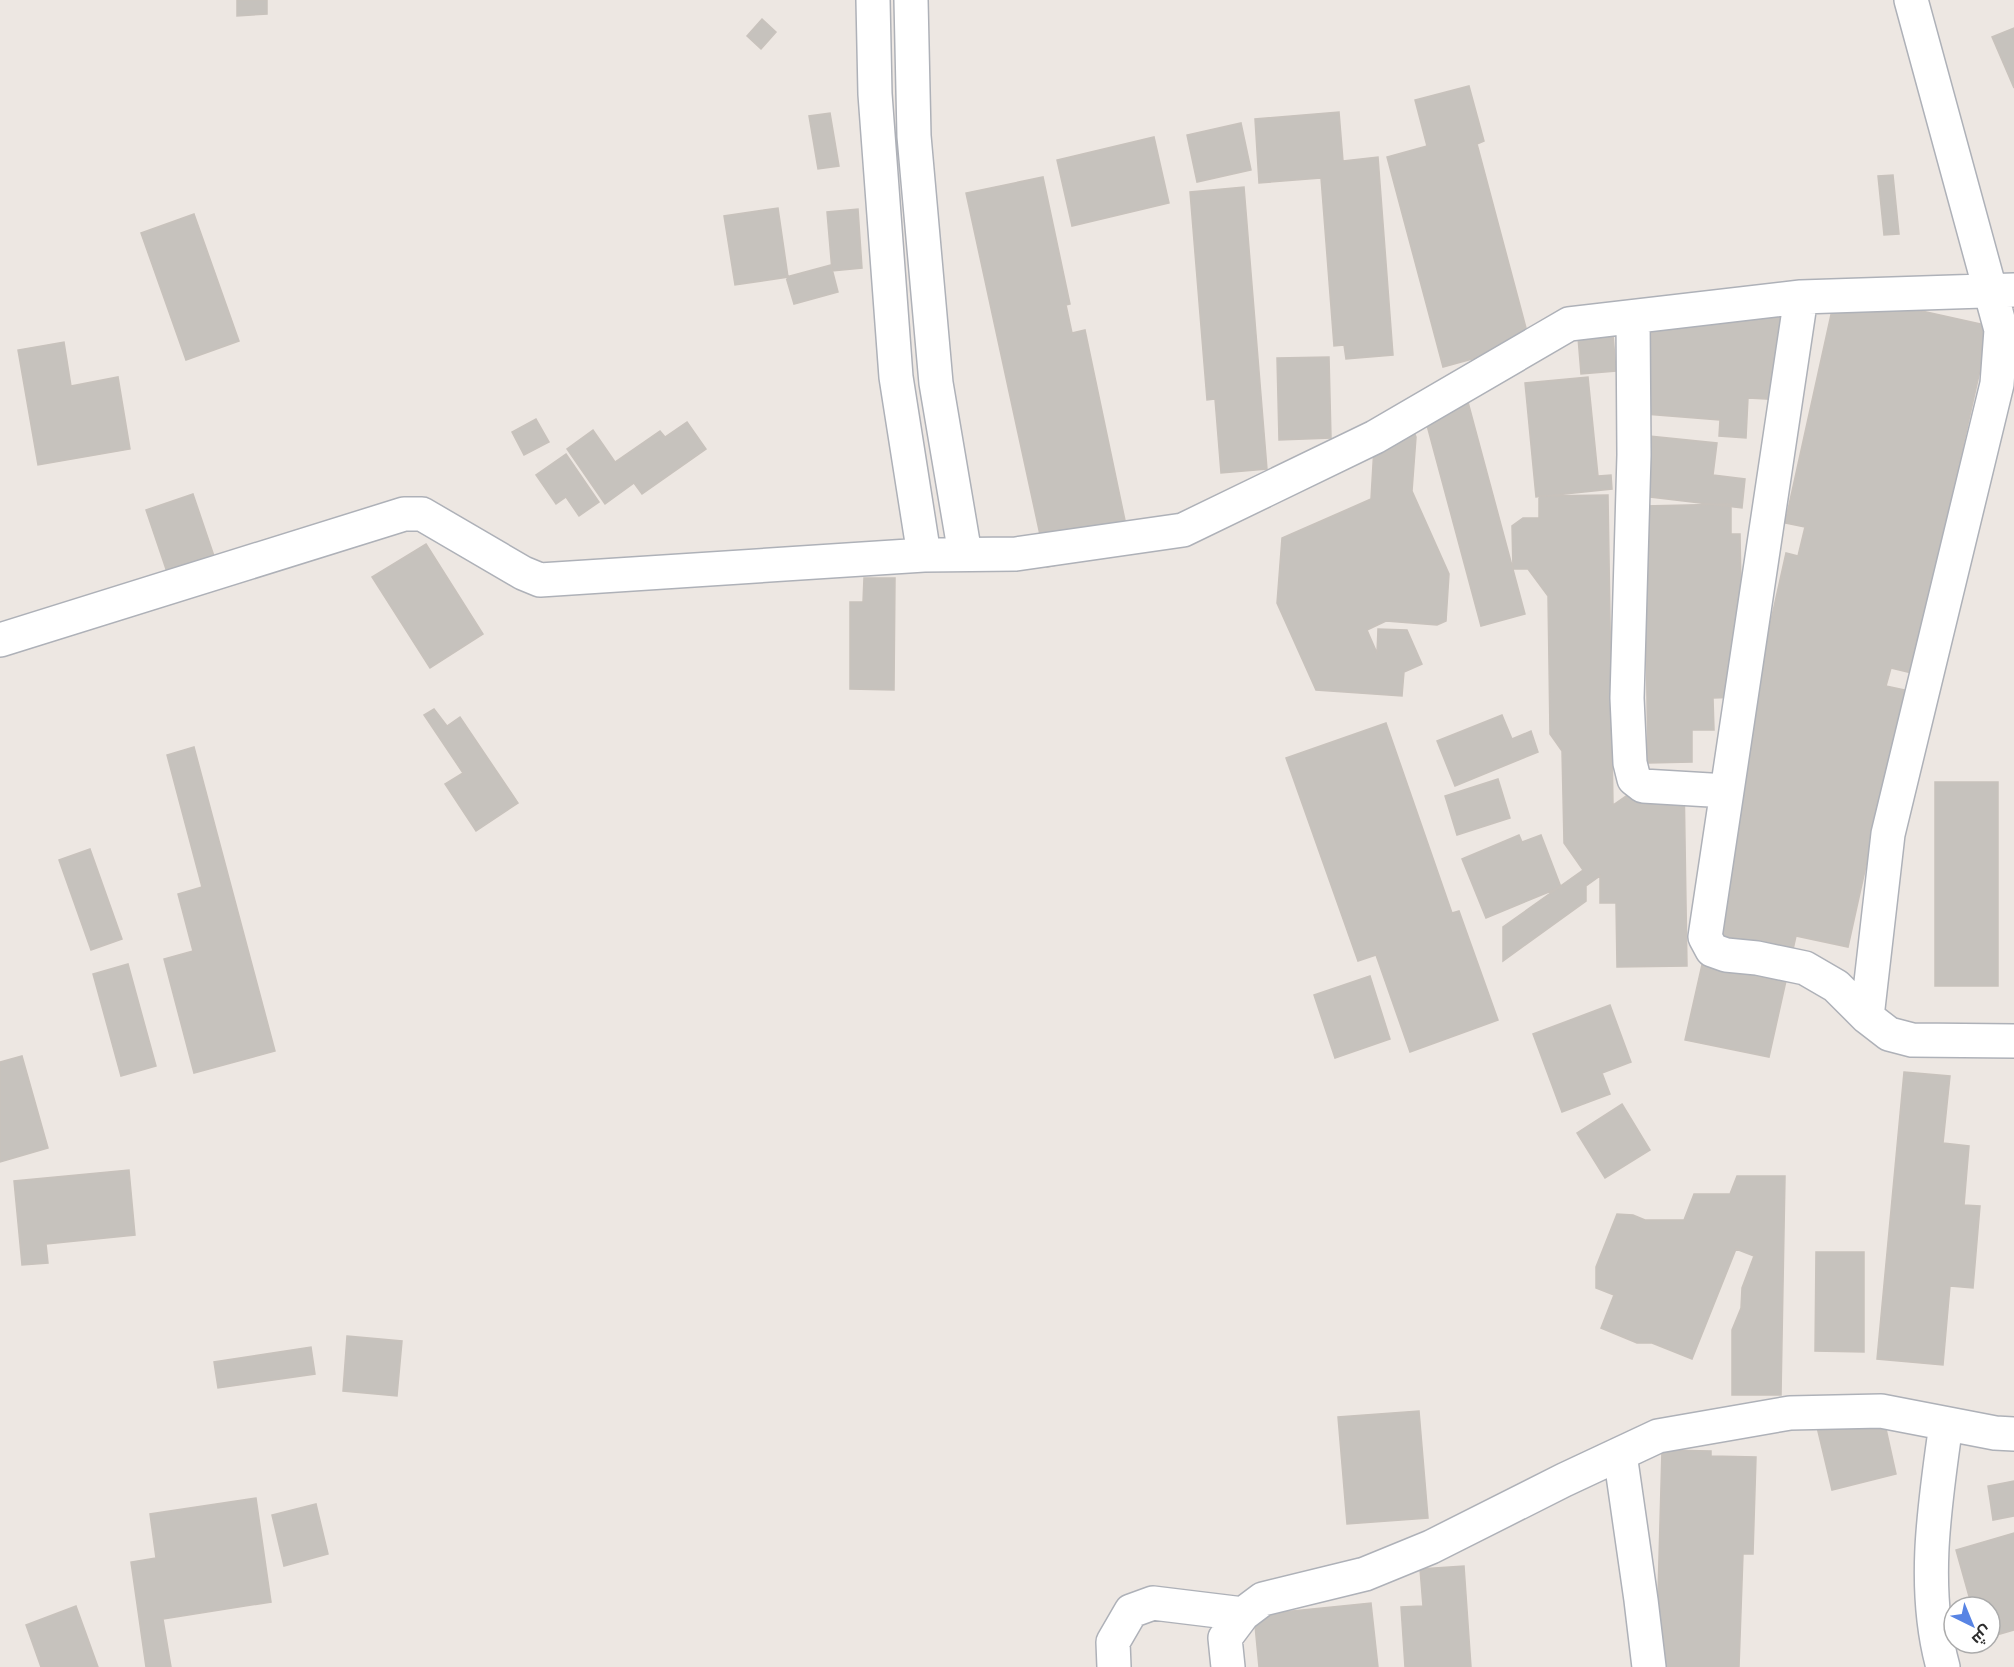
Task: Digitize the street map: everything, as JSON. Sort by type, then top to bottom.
[{"type":"street","points":[[873,0],[875,94],[896,377],[924,555]]},
{"type":"street","points":[[911,0],[914,136],[936,383],[965,555]]},
{"type":"street","points":[[1867,1017],[1888,834],[1996,384],[2001,330],[2002,290],[1911,0]]},
{"type":"street","points":[[0,640],[404,514],[422,514],[523,573],[540,580],[924,555],[1016,554],[1183,530],[1375,437],[1569,324],[1801,297],[2002,290]]},
{"type":"street","points":[[1801,297],[1705,937],[1712,950],[1726,955],[1757,958],[1805,968],[1836,986],[1867,1017],[1889,1034],[1912,1040],[2014,1041]]},
{"type":"street","points":[[1633,317],[1634,455],[1627,698],[1630,763],[1634,778],[1643,786],[1727,791]]},
{"type":"street","points":[[1228,1667],[1224,1638],[1243,1614],[1263,1599],[1365,1574],[1431,1547],[1658,1436],[1791,1413],[1881,1411],[1995,1433],[2014,1434]]},
{"type":"street","points":[[1943,1667],[1937,1644],[1931,1569],[1934,1510],[1946,1424]]},
{"type":"street","points":[[1620,1454],[1649,1667]]},
{"type":"street","points":[[1114,1667],[1113,1642],[1131,1611],[1153,1603],[1243,1614]]},
{"type":"building","points":[[237,0],[267,0],[267,14],[237,16]]},
{"type":"building","points":[[762,19],[776,32],[761,49],[747,36]]},
{"type":"building","points":[[2014,28],[2014,88],[1992,37]]},
{"type":"building","points":[[1469,86],[1484,141],[1477,144],[1530,343],[1443,367],[1387,157],[1427,146],[1415,100]]},
{"type":"building","points":[[1339,112],[1343,161],[1378,157],[1393,355],[1346,359],[1344,345],[1334,346],[1321,178],[1259,183],[1255,119]]},
{"type":"building","points":[[830,113],[839,166],[818,169],[809,116]]},
{"type":"building","points":[[1241,123],[1251,170],[1197,182],[1187,135]]},
{"type":"building","points":[[1154,137],[1169,203],[1072,226],[1057,160]]},
{"type":"building","points":[[1893,175],[1899,234],[1884,235],[1878,176]]},
{"type":"building","points":[[1043,177],[1070,304],[1066,305],[1072,333],[1085,330],[1131,549],[1047,567],[966,193]]},
{"type":"building","points":[[1244,187],[1267,469],[1221,473],[1215,399],[1207,400],[1190,192]]},
{"type":"building","points":[[778,208],[788,277],[735,285],[724,216]]},
{"type":"building","points":[[858,209],[862,268],[832,271],[827,212]]},
{"type":"building","points":[[194,214],[239,341],[186,360],[141,233]]},
{"type":"building","points":[[831,265],[838,292],[794,304],[786,277]]},
{"type":"building","points":[[1836,292],[1990,326],[1912,673],[1891,668],[1886,686],[1905,690],[1848,947],[1796,936],[1769,1057],[1685,1040],[1752,743],[1744,741],[1786,553],[1798,556],[1805,527],[1785,523]]},
{"type":"building","points":[[1790,305],[1783,400],[1748,398],[1746,438],[1719,436],[1720,420],[1645,414],[1653,312]]},
{"type":"building","points":[[1612,322],[1616,371],[1581,374],[1577,325]]},
{"type":"building","points":[[64,342],[71,386],[118,377],[130,449],[38,465],[18,350]]},
{"type":"building","points":[[1329,357],[1331,438],[1279,440],[1277,358]]},
{"type":"building","points":[[1588,377],[1598,476],[1611,475],[1612,489],[1536,497],[1525,383]]},
{"type":"building","points":[[1465,391],[1525,614],[1481,626],[1421,403]]},
{"type":"building","points":[[536,419],[549,442],[524,455],[512,432]]},
{"type":"building","points":[[687,422],[706,449],[642,494],[634,483],[605,504],[567,449],[593,430],[615,462],[660,431],[665,437]]},
{"type":"building","points":[[1413,429],[1416,437],[1412,491],[1449,574],[1446,621],[1437,625],[1386,621],[1367,630],[1377,653],[1378,629],[1407,630],[1422,664],[1404,672],[1402,696],[1316,690],[1277,603],[1282,538],[1371,499],[1374,447]]},
{"type":"building","points":[[1649,436],[1717,443],[1713,475],[1745,479],[1742,508],[1642,496]]},
{"type":"building","points":[[566,454],[599,502],[579,516],[566,497],[556,504],[536,475]]},
{"type":"building","points":[[193,494],[214,556],[167,572],[146,510]]},
{"type":"building","points":[[1608,495],[1613,805],[1652,778],[1684,777],[1687,966],[1617,967],[1616,903],[1600,903],[1600,876],[1586,886],[1586,901],[1503,961],[1503,927],[1583,870],[1564,843],[1562,751],[1550,734],[1548,596],[1528,569],[1513,569],[1512,526],[1523,518],[1539,518],[1539,496]]},
{"type":"building","points":[[1731,504],[1731,534],[1740,534],[1743,697],[1713,698],[1714,730],[1692,730],[1692,762],[1648,763],[1644,506]]},
{"type":"building","points":[[426,544],[483,634],[430,668],[372,577]]},
{"type":"building","points":[[864,578],[895,578],[894,690],[850,689],[850,602],[863,602]]},
{"type":"building","points":[[434,709],[447,726],[460,717],[518,803],[476,831],[445,784],[463,773],[424,715]]},
{"type":"building","points":[[1502,715],[1512,739],[1531,731],[1538,752],[1455,786],[1437,741]]},
{"type":"building","points":[[1386,723],[1452,913],[1459,911],[1498,1020],[1410,1052],[1376,955],[1358,961],[1286,758]]},
{"type":"building","points":[[194,747],[275,1051],[194,1073],[164,959],[193,951],[178,894],[202,887],[167,755]]},
{"type":"building","points":[[1498,779],[1510,818],[1457,835],[1445,796]]},
{"type":"building","points":[[1935,782],[1998,782],[1998,986],[1935,986]]},
{"type":"building","points":[[1519,835],[1522,842],[1541,835],[1561,887],[1486,918],[1462,859]]},
{"type":"building","points":[[90,849],[122,939],[91,950],[59,860]]},
{"type":"building","points":[[128,964],[156,1066],[121,1076],[93,974]]},
{"type":"building","points":[[1370,976],[1390,1039],[1335,1058],[1314,995]]},
{"type":"building","points":[[1610,1005],[1631,1062],[1602,1073],[1610,1094],[1562,1112],[1533,1034]]},
{"type":"building","points":[[22,1056],[48,1148],[0,1162],[0,1062]]},
{"type":"building","points":[[1904,1072],[1950,1076],[1943,1143],[1969,1146],[1964,1205],[1980,1206],[1973,1288],[1950,1286],[1943,1365],[1877,1359]]},
{"type":"building","points":[[1622,1104],[1650,1150],[1605,1178],[1577,1133]]},
{"type":"building","points":[[129,1170],[135,1235],[46,1244],[48,1263],[22,1265],[14,1181]]},
{"type":"building","points":[[1737,1176],[1785,1176],[1781,1395],[1732,1395],[1732,1330],[1741,1308],[1742,1288],[1754,1256],[1736,1249],[1692,1359],[1652,1343],[1637,1343],[1601,1328],[1614,1295],[1596,1288],[1596,1267],[1617,1214],[1633,1215],[1645,1220],[1684,1220],[1694,1194],[1730,1194]]},
{"type":"building","points":[[1816,1252],[1864,1252],[1864,1352],[1815,1351]]},
{"type":"building","points":[[347,1336],[402,1341],[397,1396],[343,1391]]},
{"type":"building","points":[[311,1347],[315,1374],[218,1388],[214,1362]]},
{"type":"building","points":[[1419,1411],[1428,1518],[1347,1524],[1338,1417]]},
{"type":"building","points":[[1882,1411],[1896,1474],[1832,1490],[1817,1427]]},
{"type":"building","points":[[1662,1450],[1711,1451],[1711,1456],[1756,1457],[1753,1554],[1743,1554],[1739,1667],[1656,1667]]},
{"type":"building","points":[[2014,1481],[2014,1516],[1993,1520],[1988,1486]]},
{"type":"building","points":[[256,1498],[271,1602],[163,1619],[171,1667],[146,1667],[131,1562],[156,1558],[150,1514]]},
{"type":"building","points":[[316,1504],[328,1554],[284,1566],[272,1515]]},
{"type":"building","points":[[2014,1533],[2014,1630],[2002,1634],[2002,1595],[1969,1595],[1956,1550]]},
{"type":"building","points":[[1464,1566],[1471,1667],[1405,1667],[1401,1607],[1423,1606],[1420,1569]]},
{"type":"building","points":[[1371,1603],[1378,1667],[1259,1667],[1254,1615]]},
{"type":"building","points":[[76,1606],[98,1667],[41,1667],[26,1625]]}]
